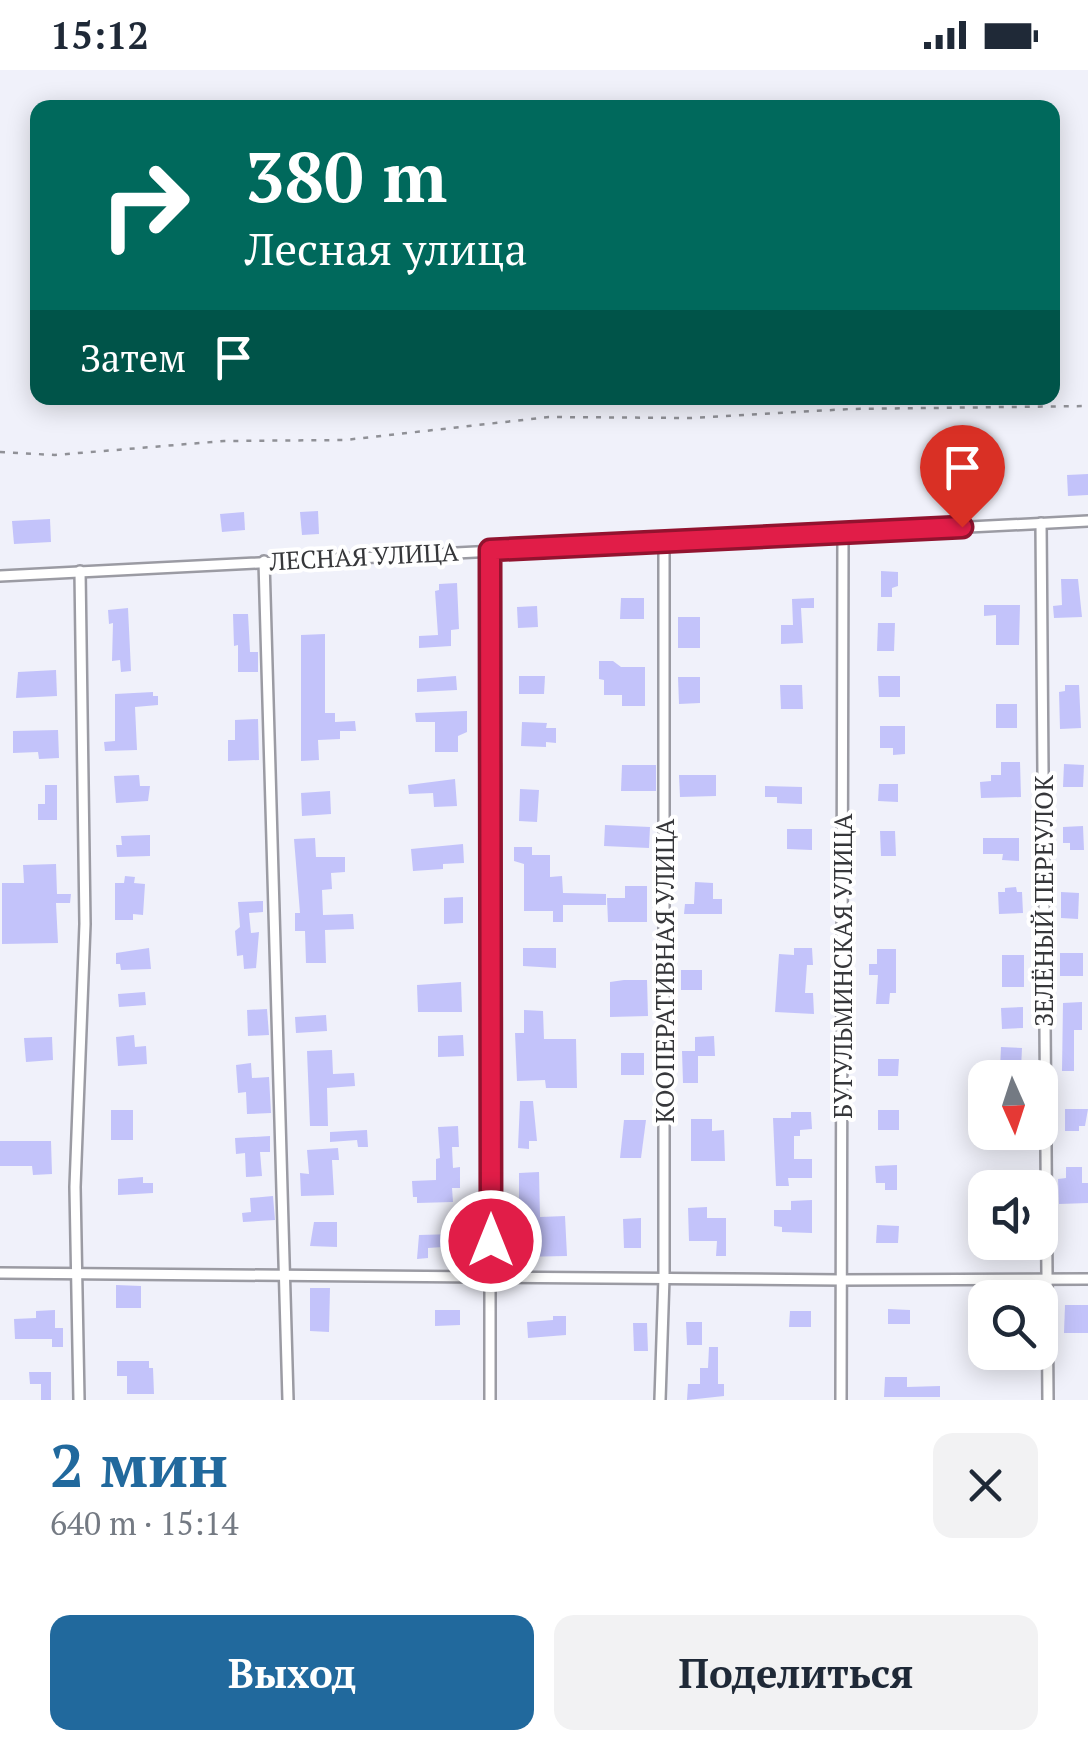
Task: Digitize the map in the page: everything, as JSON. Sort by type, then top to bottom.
[{"type":"street","name":"ЛЕСНАЯ УЛИЦА","points":[[0,576],[1088,521]]},
{"type":"street","name":"ЗЕЛЁНЫЙ ПЕРЕУЛОК","points":[[1041,523],[1045,1280]]},
{"type":"street","name":"БУГУЛЬМИНСКАЯ УЛИЦА","points":[[841,1400],[843,532]]},
{"type":"street","name":"КООПЕРАТИВНАЯ УЛИЦА","points":[[660,1400],[664,1277],[664,542]]},
{"type":"street","points":[[490,550],[490,1400]]},
{"type":"street","points":[[264,560],[288,1400]]},
{"type":"street","points":[[79,1400],[75,1188],[84,924],[80,572]]},
{"type":"street","points":[[0,1273],[968,1280]]},
{"type":"street","points":[[1045,1280],[1088,1278]]},
{"type":"street","name":"ЗЕЛЁНЫЙ ПЕРЕУЛОК","points":[[1047,1370],[1048,1400]]},
{"type":"path","points":[[0,452],[55,455],[224,441],[345,440],[549,417],[690,418],[850,409],[1088,406]]},
{"type":"building","points":[[1088,474],[1088,495],[1068,496],[1067,475]]},
{"type":"building","points":[[318,511],[319,534],[302,535],[300,512]]},
{"type":"building","points":[[244,512],[245,530],[222,532],[220,514]]},
{"type":"building","points":[[50,519],[51,542],[14,544],[12,521]]},
{"type":"building","points":[[881,571],[898,572],[898,586],[892,588],[892,597],[881,597]]},
{"type":"building","points":[[1061,579],[1078,579],[1082,617],[1054,618],[1053,606],[1062,605]]},
{"type":"building","points":[[457,583],[459,629],[451,630],[451,646],[419,648],[419,636],[438,635],[435,591],[439,584]]},
{"type":"building","points":[[621,598],[644,598],[644,619],[620,619]]},
{"type":"building","points":[[814,598],[814,608],[801,608],[803,643],[781,644],[781,625],[793,625],[792,599]]},
{"type":"building","points":[[984,605],[1020,605],[1019,645],[996,645],[996,615],[984,616]]},
{"type":"building","points":[[537,606],[538,627],[518,628],[517,607]]},
{"type":"building","points":[[128,608],[131,671],[121,672],[120,660],[112,661],[113,623],[109,624],[108,610]]},
{"type":"building","points":[[233,614],[248,614],[250,652],[258,652],[258,672],[238,672]]},
{"type":"building","points":[[678,617],[700,617],[700,648],[678,648]]},
{"type":"building","points":[[878,623],[895,623],[894,651],[877,651]]},
{"type":"building","points":[[325,634],[325,713],[335,713],[335,722],[355,721],[356,731],[340,731],[340,739],[318,740],[319,760],[301,761],[301,635]]},
{"type":"building","points":[[599,661],[613,661],[621,667],[645,667],[645,706],[622,706],[622,695],[604,695]]},
{"type":"building","points":[[56,670],[57,696],[16,698],[18,672]]},
{"type":"building","points":[[456,676],[457,690],[417,692],[417,679]]},
{"type":"building","points":[[519,676],[545,676],[544,694],[519,694]]},
{"type":"building","points":[[878,676],[900,676],[900,697],[879,697]]},
{"type":"building","points":[[678,677],[700,677],[700,703],[679,704]]},
{"type":"building","points":[[780,685],[802,685],[803,709],[781,709]]},
{"type":"building","points":[[1065,685],[1079,685],[1081,728],[1060,729],[1059,692],[1065,691]]},
{"type":"building","points":[[153,692],[153,696],[158,696],[158,705],[135,707],[137,750],[105,751],[104,742],[115,741],[115,694]]},
{"type":"building","points":[[996,704],[1017,704],[1017,728],[996,728]]},
{"type":"building","points":[[467,711],[467,732],[458,736],[458,752],[435,752],[435,722],[416,722],[415,713]]},
{"type":"building","points":[[258,719],[259,760],[228,761],[228,740],[235,740],[235,720]]},
{"type":"building","points":[[522,722],[547,723],[546,728],[556,728],[556,743],[546,742],[546,747],[521,746]]},
{"type":"building","points":[[880,726],[905,726],[905,754],[893,755],[893,748],[880,748]]},
{"type":"building","points":[[58,730],[59,758],[39,759],[38,752],[13,753],[13,731]]},
{"type":"building","points":[[1001,762],[1020,762],[1021,797],[981,798],[980,782],[991,781],[991,775],[1001,775]]},
{"type":"building","points":[[1064,764],[1084,765],[1083,787],[1063,787]]},
{"type":"building","points":[[622,765],[656,765],[656,791],[621,791]]},
{"type":"building","points":[[139,775],[140,786],[150,786],[148,801],[116,803],[114,776]]},
{"type":"building","points":[[679,775],[716,775],[716,796],[680,797]]},
{"type":"building","points":[[455,779],[457,806],[434,807],[433,793],[409,794],[408,785]]},
{"type":"building","points":[[879,784],[898,784],[898,802],[878,801]]},
{"type":"building","points":[[45,785],[57,785],[57,820],[38,820],[38,804],[45,804]]},
{"type":"building","points":[[765,786],[802,787],[802,804],[777,803],[777,797],[765,797]]},
{"type":"building","points":[[520,789],[539,790],[537,822],[519,821]]},
{"type":"building","points":[[330,791],[331,814],[302,816],[301,793]]},
{"type":"building","points":[[605,825],[650,827],[649,848],[604,846]]},
{"type":"building","points":[[1083,826],[1084,850],[1070,850],[1070,843],[1063,843],[1063,827]]},
{"type":"building","points":[[787,829],[812,829],[812,850],[787,849]]},
{"type":"building","points":[[880,831],[895,831],[896,856],[881,856]]},
{"type":"building","points":[[150,835],[150,856],[117,857],[116,845],[122,845],[121,836]]},
{"type":"building","points":[[315,838],[316,857],[345,857],[345,872],[331,873],[332,889],[322,890],[323,915],[353,914],[354,929],[325,930],[326,963],[306,963],[305,931],[295,931],[295,913],[300,913],[294,839]]},
{"type":"building","points":[[983,838],[1019,838],[1019,861],[1002,860],[1003,854],[983,854]]},
{"type":"building","points":[[463,844],[464,863],[413,871],[411,849]]},
{"type":"building","points":[[514,847],[532,847],[532,855],[550,855],[550,877],[562,876],[563,893],[606,894],[606,905],[563,905],[563,922],[553,922],[553,911],[524,911],[524,864],[514,861]]},
{"type":"building","points":[[56,864],[57,894],[71,894],[70,903],[56,903],[58,943],[2,944],[2,883],[24,883],[23,865]]},
{"type":"building","points":[[125,876],[135,877],[134,883],[145,884],[143,915],[133,914],[133,920],[115,920],[115,883],[124,883]]},
{"type":"building","points":[[695,882],[713,883],[713,899],[722,899],[722,914],[684,914],[685,904],[694,904]]},
{"type":"building","points":[[625,886],[647,886],[647,922],[608,922],[607,898],[625,898]]},
{"type":"building","points":[[1016,887],[1017,892],[1022,892],[1023,913],[999,914],[998,892]]},
{"type":"building","points":[[1061,892],[1079,893],[1078,919],[1061,918]]},
{"type":"building","points":[[463,897],[463,923],[444,924],[444,898]]},
{"type":"building","points":[[263,901],[263,912],[249,913],[251,933],[259,932],[256,968],[244,969],[243,955],[237,956],[238,902]]},
{"type":"building","points":[[149,948],[151,969],[121,970],[120,964],[116,964],[116,953]]},
{"type":"building","points":[[523,948],[556,948],[556,968],[523,966]]},
{"type":"building","points":[[794,948],[812,948],[813,965],[807,965],[805,993],[813,993],[814,1014],[775,1012],[779,954],[794,955]]},
{"type":"building","points":[[877,949],[896,949],[896,993],[890,993],[889,1004],[876,1004],[878,975],[869,975],[869,964],[877,964]]},
{"type":"building","points":[[1060,953],[1083,953],[1083,976],[1060,976]]},
{"type":"building","points":[[1002,955],[1024,955],[1024,987],[1002,987]]},
{"type":"building","points":[[681,970],[702,970],[702,990],[681,990]]},
{"type":"building","points":[[647,980],[648,1016],[610,1017],[610,982]]},
{"type":"building","points":[[461,982],[462,1012],[418,1012],[417,985]]},
{"type":"building","points":[[145,992],[146,1005],[119,1007],[118,994]]},
{"type":"building","points":[[1082,1002],[1082,1030],[1074,1030],[1074,1071],[1062,1071],[1063,1003]]},
{"type":"building","points":[[1023,1007],[1023,1028],[1002,1029],[1001,1008]]},
{"type":"building","points":[[267,1009],[269,1035],[248,1036],[247,1010]]},
{"type":"building","points":[[524,1010],[543,1011],[544,1039],[576,1039],[577,1088],[546,1088],[545,1080],[517,1081],[515,1033],[524,1033]]},
{"type":"building","points":[[326,1015],[327,1031],[296,1033],[295,1017]]},
{"type":"building","points":[[134,1035],[135,1047],[146,1046],[147,1064],[118,1066],[116,1037]]},
{"type":"building","points":[[463,1035],[464,1056],[438,1057],[438,1036]]},
{"type":"building","points":[[714,1036],[715,1056],[698,1056],[698,1083],[683,1083],[682,1051],[695,1051],[695,1037]]},
{"type":"building","points":[[52,1037],[53,1060],[26,1062],[24,1038]]},
{"type":"building","points":[[1001,1047],[1022,1048],[1021,1060],[1000,1060]]},
{"type":"building","points":[[332,1050],[333,1074],[354,1073],[355,1086],[327,1088],[328,1126],[310,1126],[307,1051]]},
{"type":"building","points":[[621,1053],[644,1053],[644,1075],[621,1075]]},
{"type":"building","points":[[878,1059],[899,1059],[898,1076],[878,1076]]},
{"type":"building","points":[[251,1063],[252,1078],[269,1077],[271,1113],[247,1114],[246,1092],[238,1093],[236,1065]]},
{"type":"building","points":[[520,1101],[533,1101],[537,1141],[529,1141],[529,1149],[518,1148]]},
{"type":"building","points":[[1065,1109],[1088,1109],[1085,1126],[1079,1126],[1079,1131],[1065,1131]]},
{"type":"building","points":[[111,1110],[133,1110],[133,1140],[111,1140]]},
{"type":"building","points":[[878,1110],[899,1110],[899,1130],[878,1130]]},
{"type":"building","points":[[791,1112],[811,1112],[812,1129],[800,1130],[800,1136],[794,1136],[794,1159],[812,1159],[812,1178],[788,1178],[789,1186],[776,1186],[773,1118],[791,1118]]},
{"type":"building","points":[[691,1119],[712,1119],[712,1131],[724,1130],[725,1161],[691,1161]]},
{"type":"building","points":[[624,1120],[646,1120],[641,1158],[620,1158]]},
{"type":"building","points":[[458,1126],[459,1147],[452,1147],[453,1168],[460,1167],[460,1188],[452,1188],[453,1202],[417,1203],[412,1181],[436,1180],[436,1159],[440,1158],[438,1127]]},
{"type":"building","points":[[367,1130],[368,1147],[358,1147],[357,1140],[330,1142],[330,1132]]},
{"type":"building","points":[[270,1136],[270,1152],[260,1152],[262,1176],[246,1177],[245,1153],[236,1154],[235,1138]]},
{"type":"building","points":[[0,1141],[51,1141],[52,1174],[33,1175],[32,1166],[0,1166]]},
{"type":"building","points":[[338,1148],[339,1160],[332,1160],[334,1195],[301,1196],[300,1173],[309,1174],[307,1150]]},
{"type":"building","points":[[897,1165],[897,1190],[885,1190],[885,1183],[876,1183],[875,1166]]},
{"type":"building","points":[[1066,1167],[1082,1167],[1082,1183],[1088,1183],[1088,1203],[1059,1204],[1058,1179],[1066,1178]]},
{"type":"building","points":[[539,1172],[540,1217],[565,1216],[567,1256],[517,1257],[516,1240],[526,1239],[525,1203],[519,1203],[519,1173]]},
{"type":"building","points":[[143,1177],[143,1183],[153,1183],[153,1193],[118,1195],[118,1179]]},
{"type":"building","points":[[273,1196],[275,1220],[243,1222],[242,1213],[251,1212],[250,1198]]},
{"type":"building","points":[[812,1200],[812,1233],[782,1232],[782,1227],[774,1226],[774,1210],[791,1210],[791,1201]]},
{"type":"building","points":[[707,1207],[707,1218],[726,1218],[726,1256],[716,1256],[717,1241],[689,1241],[688,1208]]},
{"type":"building","points":[[641,1218],[641,1248],[624,1248],[623,1219]]},
{"type":"building","points":[[314,1222],[337,1222],[337,1247],[310,1246]]},
{"type":"building","points":[[877,1225],[899,1226],[898,1243],[876,1243]]},
{"type":"building","points":[[457,1234],[458,1246],[428,1248],[428,1258],[417,1259],[419,1235]]},
{"type":"building","points":[[116,1285],[141,1286],[141,1308],[116,1308]]},
{"type":"building","points":[[310,1288],[330,1288],[329,1332],[310,1331]]},
{"type":"building","points":[[1065,1305],[1088,1305],[1088,1333],[1064,1333]]},
{"type":"building","points":[[888,1309],[910,1310],[910,1324],[888,1324]]},
{"type":"building","points":[[55,1310],[55,1328],[63,1328],[63,1347],[52,1347],[52,1339],[15,1339],[14,1319],[36,1318],[36,1311]]},
{"type":"building","points":[[435,1310],[460,1310],[460,1325],[435,1326]]},
{"type":"building","points":[[790,1311],[811,1311],[811,1327],[789,1327]]},
{"type":"building","points":[[553,1316],[566,1316],[566,1335],[528,1338],[527,1322],[553,1320]]},
{"type":"building","points":[[686,1322],[702,1322],[702,1345],[687,1345]]},
{"type":"building","points":[[633,1323],[647,1323],[648,1351],[634,1351]]},
{"type":"building","points":[[709,1347],[718,1347],[718,1384],[724,1384],[724,1396],[687,1400],[688,1384],[700,1384],[700,1368],[708,1368]]},
{"type":"building","points":[[117,1361],[149,1361],[154,1394],[127,1394],[127,1376],[117,1376]]},
{"type":"building","points":[[29,1372],[51,1372],[51,1400],[41,1400],[41,1384],[30,1384]]},
{"type":"building","points":[[885,1377],[907,1377],[907,1387],[940,1386],[940,1397],[884,1397]]},
{"type":"route","points":[[491,1241],[490,550],[962,527]]}]
